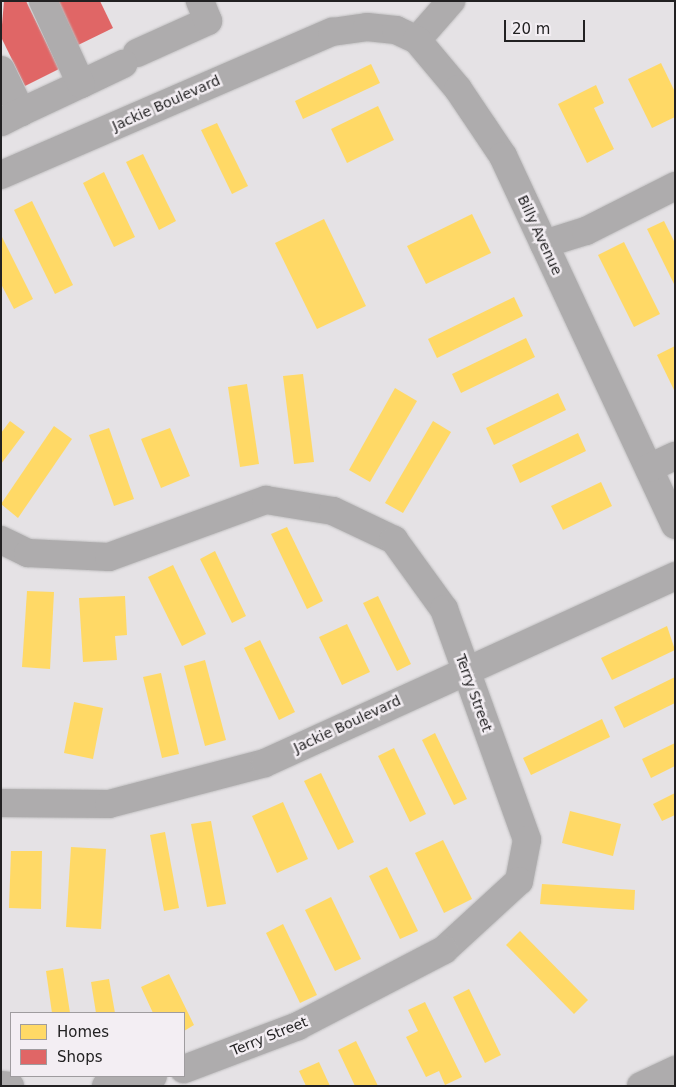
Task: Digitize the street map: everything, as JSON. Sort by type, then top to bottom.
[{"type":"street","points":[[43,1],[81,84]]},
{"type":"street","points":[[1,70],[11,117],[208,21],[200,1]]},
{"type":"street","points":[[417,40],[451,1]]},
{"type":"street","name":"Billy Avenue","points":[[332,32],[367,27],[396,30],[417,40],[458,89],[503,156],[675,525]]},
{"type":"street","name":"Jackie Boulevard","points":[[1,175],[332,32]]},
{"type":"street","points":[[544,244],[586,231],[675,186]]},
{"type":"street","points":[[649,468],[675,456]]},
{"type":"street","name":"Terry Street","points":[[1,540],[28,553],[109,557],[266,500],[333,511],[394,540],[444,609],[527,840],[519,881],[444,950],[298,1026],[185,1069]]},
{"type":"street","name":"Jackie Boulevard","points":[[1,803],[109,804],[265,763],[465,668],[675,576]]},
{"type":"street","points":[[641,1086],[675,1070]]},
{"type":"street","points":[[106,1086],[148,1077]]},
{"type":"street","points":[[1,1084],[10,1086]]},
{"type":"building: Homes","points":[[661,63],[675,92],[675,117],[652,128],[628,79]]},
{"type":"building: Homes","points":[[371,64],[380,83],[303,119],[295,101]]},
{"type":"building: Homes","points":[[596,85],[604,103],[594,108],[614,149],[587,163],[558,104]]},
{"type":"building: Homes","points":[[378,106],[394,140],[347,163],[331,129]]},
{"type":"building: Homes","points":[[217,123],[248,186],[232,194],[201,130]]},
{"type":"building: Homes","points":[[143,154],[176,221],[159,230],[126,162]]},
{"type":"building: Homes","points":[[104,172],[135,237],[114,247],[83,183]]},
{"type":"building: Homes","points":[[32,201],[73,285],[55,294],[14,210]]},
{"type":"building: Homes","points":[[472,214],[491,253],[426,284],[407,246]]},
{"type":"building: Homes","points":[[324,219],[366,306],[317,329],[275,243]]},
{"type":"building: Homes","points":[[664,221],[675,243],[675,286],[647,229]]},
{"type":"building: Homes","points":[[1,235],[33,299],[14,309],[1,284]]},
{"type":"building: Homes","points":[[624,242],[660,314],[634,327],[598,255]]},
{"type":"building: Homes","points":[[514,297],[523,316],[437,358],[428,339]]},
{"type":"building: Homes","points":[[526,338],[535,357],[461,393],[452,374]]},
{"type":"building: Homes","points":[[675,346],[675,392],[657,355]]},
{"type":"building: Homes","points":[[303,374],[314,462],[294,464],[283,376]]},
{"type":"building: Homes","points":[[247,384],[259,464],[240,467],[228,387]]},
{"type":"building: Homes","points":[[395,388],[417,401],[370,482],[349,470]]},
{"type":"building: Homes","points":[[558,393],[566,410],[494,445],[486,428]]},
{"type":"building: Homes","points":[[10,421],[25,432],[1,464],[1,433]]},
{"type":"building: Homes","points":[[433,421],[451,432],[403,513],[385,503]]},
{"type":"building: Homes","points":[[54,426],[72,439],[18,518],[1,504]]},
{"type":"building: Homes","points":[[109,428],[134,499],[114,506],[89,435]]},
{"type":"building: Homes","points":[[170,428],[190,476],[161,488],[141,439]]},
{"type":"building: Homes","points":[[578,433],[586,451],[520,483],[512,465]]},
{"type":"building: Homes","points":[[601,482],[612,506],[563,530],[551,506]]},
{"type":"building: Homes","points":[[287,527],[323,601],[307,609],[271,534]]},
{"type":"building: Homes","points":[[215,551],[246,616],[232,623],[200,559]]},
{"type":"building: Homes","points":[[173,565],[206,634],[182,646],[148,577]]},
{"type":"building: Homes","points":[[27,591],[54,592],[50,669],[22,667]]},
{"type":"building: Homes","points":[[125,596],[127,635],[115,636],[117,660],[83,662],[79,598]]},
{"type":"building: Homes","points":[[378,596],[411,664],[397,671],[363,603]]},
{"type":"building: Homes","points":[[347,624],[370,672],[342,685],[319,637]]},
{"type":"building: Homes","points":[[667,626],[675,650],[612,680],[601,658]]},
{"type":"building: Homes","points":[[260,640],[295,712],[279,720],[244,648]]},
{"type":"building: Homes","points":[[205,660],[226,740],[205,746],[184,666]]},
{"type":"building: Homes","points":[[161,673],[179,754],[162,758],[143,677]]},
{"type":"building: Homes","points":[[675,677],[675,703],[624,728],[614,707]]},
{"type":"building: Homes","points":[[74,702],[103,708],[93,759],[64,753]]},
{"type":"building: Homes","points":[[602,719],[610,737],[531,775],[523,758]]},
{"type":"building: Homes","points":[[435,733],[467,799],[454,805],[422,740]]},
{"type":"building: Homes","points":[[675,743],[675,766],[651,778],[642,759]]},
{"type":"building: Homes","points":[[394,748],[426,814],[410,822],[378,756]]},
{"type":"building: Homes","points":[[321,773],[354,842],[338,850],[304,781]]},
{"type":"building: Homes","points":[[675,793],[675,815],[662,821],[653,804]]},
{"type":"building: Homes","points":[[283,802],[308,859],[277,873],[252,816]]},
{"type":"building: Homes","points":[[570,811],[621,824],[613,856],[562,843]]},
{"type":"building: Homes","points":[[211,821],[226,904],[207,907],[191,824]]},
{"type":"building: Homes","points":[[165,832],[179,908],[164,911],[150,835]]},
{"type":"building: Homes","points":[[443,840],[472,899],[444,913],[415,853]]},
{"type":"building: Homes","points":[[71,847],[106,849],[101,929],[66,927]]},
{"type":"building: Homes","points":[[11,851],[42,851],[41,909],[9,908]]},
{"type":"building: Homes","points":[[387,867],[418,931],[400,939],[369,876]]},
{"type":"building: Homes","points":[[542,884],[635,890],[634,910],[540,904]]},
{"type":"building: Homes","points":[[331,897],[361,959],[335,971],[305,910]]},
{"type":"building: Homes","points":[[283,924],[317,995],[300,1003],[266,933]]},
{"type":"building: Homes","points":[[520,931],[588,1000],[574,1014],[506,945]]},
{"type":"building: Homes","points":[[63,968],[70,1012],[52,1012],[46,971]]},
{"type":"building: Homes","points":[[169,974],[194,1025],[185,1030],[185,1012],[153,1012],[141,987]]},
{"type":"building: Homes","points":[[109,979],[115,1012],[96,1012],[91,982]]},
{"type":"building: Homes","points":[[469,989],[501,1055],[485,1063],[453,997]]},
{"type":"building: Homes","points":[[425,1002],[462,1077],[445,1085],[439,1071],[426,1077],[406,1037],[418,1031],[408,1010]]},
{"type":"building: Homes","points":[[356,1041],[378,1086],[355,1086],[338,1050]]},
{"type":"building: Homes","points":[[319,1062],[330,1086],[306,1086],[299,1071]]},
{"type":"building: Shops","points":[[4,1],[26,1],[59,69],[25,86],[1,37]]},
{"type":"building: Shops","points":[[49,1],[100,1],[113,28],[72,48]]}]
